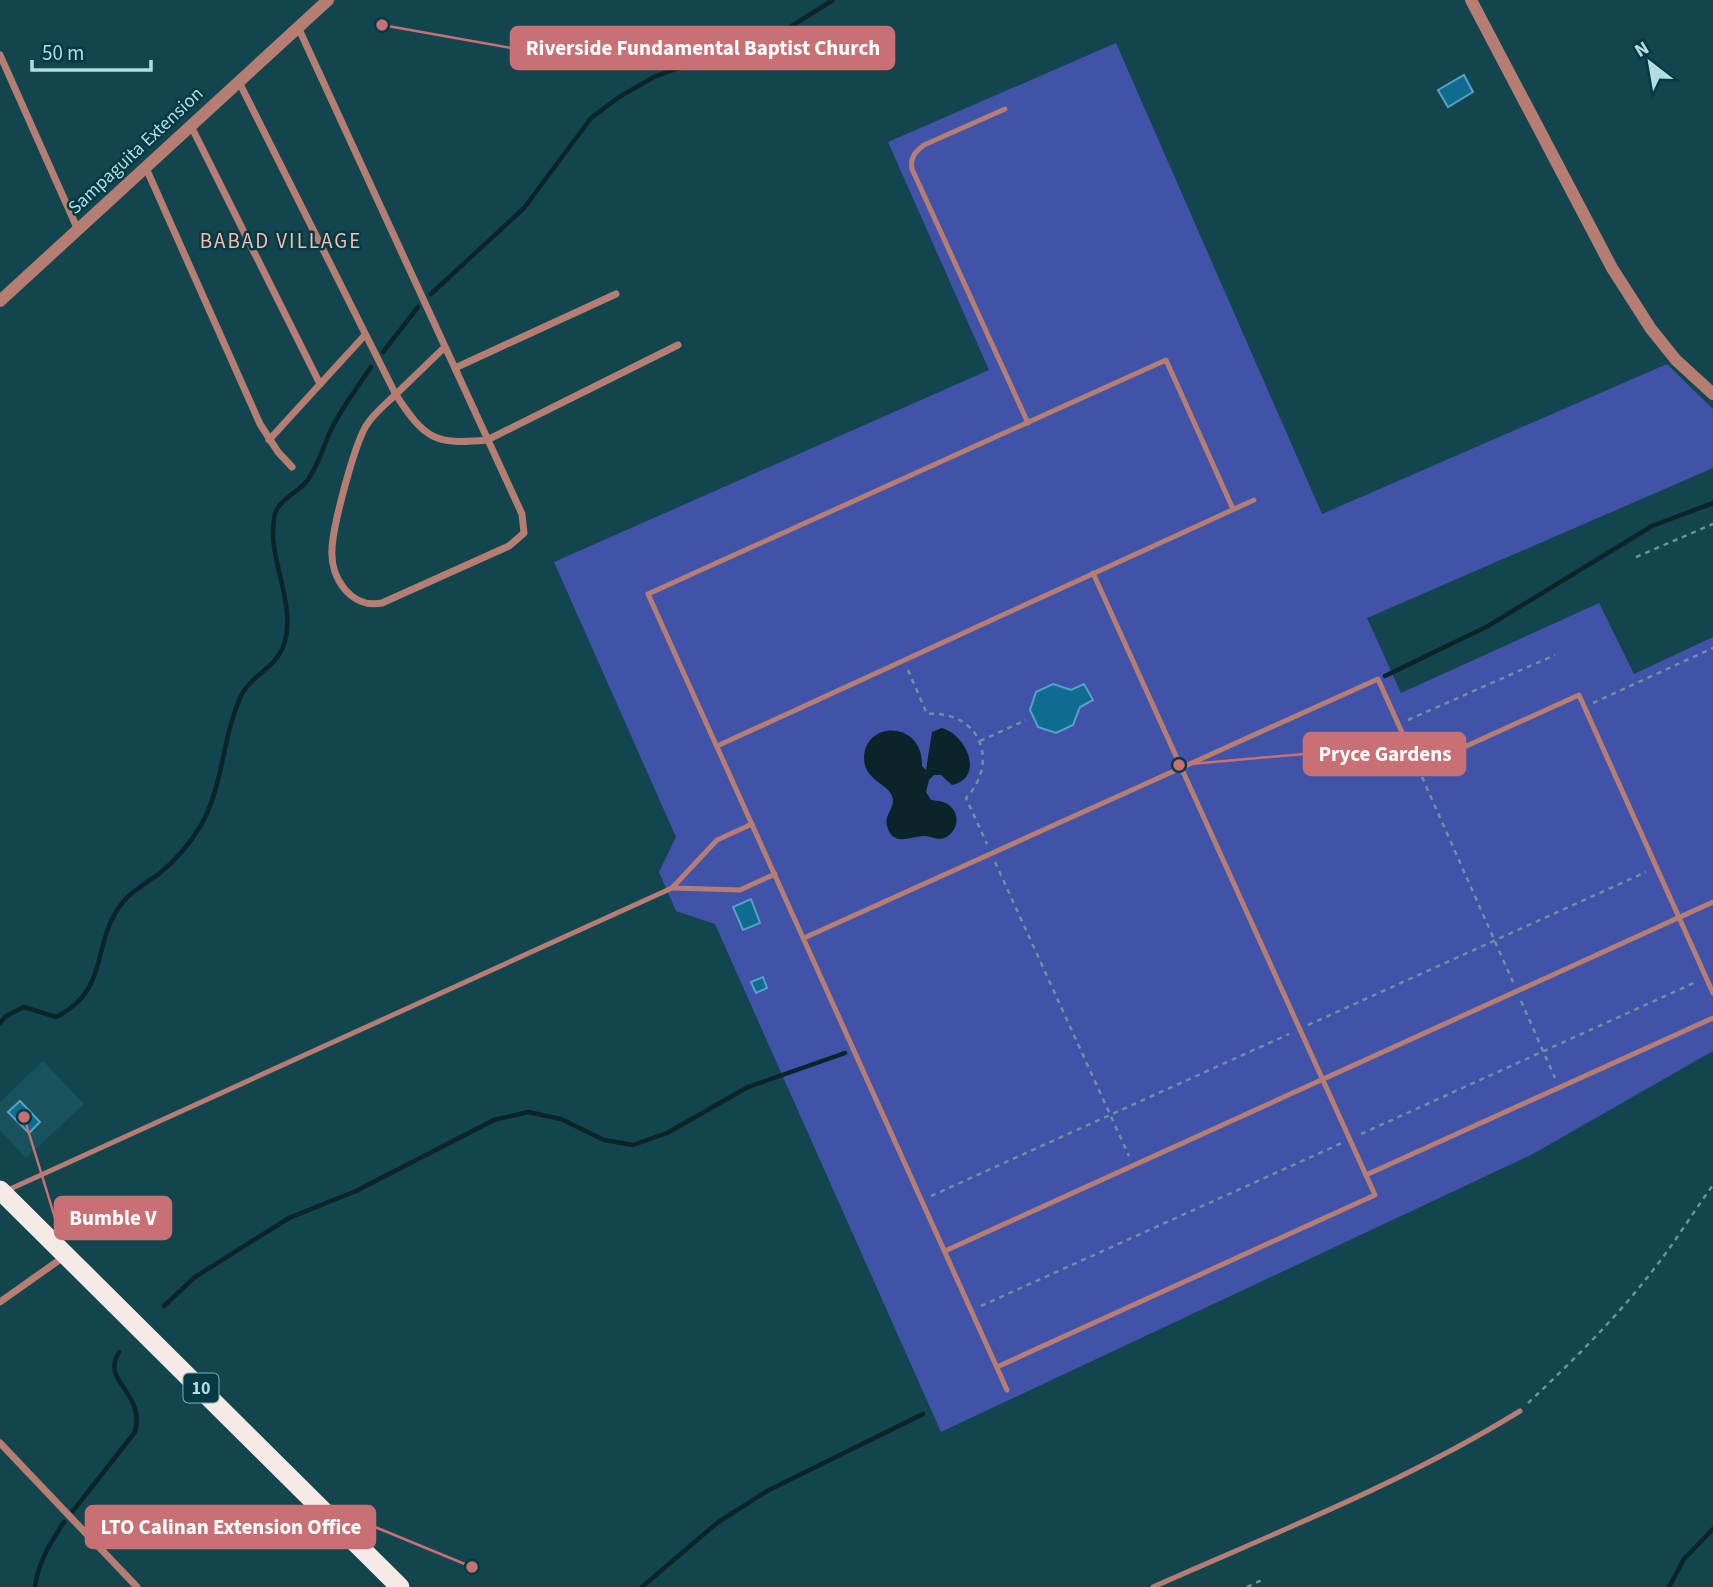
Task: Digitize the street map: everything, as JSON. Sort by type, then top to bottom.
[{"type":"highway","name":"10","points":[[1,1192],[400,1587]]},
{"type":"street","name":"Sampaguita Extension","points":[[0,302],[328,0]]},
{"type":"street","points":[[1471,0],[1612,268],[1651,329],[1676,359],[1713,394]]},
{"type":"street","points":[[298,27],[522,513],[524,533],[509,546],[382,603],[369,605],[359,602],[339,581],[332,564],[331,549],[336,521],[360,436],[368,423],[445,346]]},
{"type":"street","points":[[0,55],[79,231]]},
{"type":"street","points":[[239,82],[396,395],[413,421],[427,434],[458,443],[487,440],[678,345]]},
{"type":"street","points":[[191,126],[320,384]]},
{"type":"street","points":[[146,168],[269,440],[292,467]]},
{"type":"street","points":[[455,368],[616,294]]},
{"type":"street","points":[[269,440],[365,335]]},
{"type":"street","points":[[0,1302],[65,1256]]},
{"type":"street","points":[[0,1443],[137,1587]]},
{"type":"lane","points":[[1005,109],[924,145],[911,161],[912,169],[1028,422]]},
{"type":"lane","points":[[1007,1390],[648,594],[1166,360],[1233,509]]},
{"type":"lane","points":[[717,746],[1254,500]]},
{"type":"lane","points":[[997,1367],[1375,1195],[1093,573]]},
{"type":"lane","points":[[804,938],[1378,679],[1418,768],[1579,695],[1713,993]]},
{"type":"lane","points":[[1,1192],[672,888],[717,840],[752,824]]},
{"type":"lane","points":[[672,888],[740,890],[775,874]]},
{"type":"lane","points":[[945,1251],[1713,902]]},
{"type":"lane","points":[[1366,1175],[1713,1018]]},
{"type":"lane","points":[[1153,1587],[1399,1478],[1470,1441],[1520,1410]]},
{"type":"path","points":[[1636,557],[1713,524]]},
{"type":"path","points":[[1584,707],[1713,648]]},
{"type":"path","points":[[1399,725],[1556,655]]},
{"type":"path","points":[[903,660],[928,714],[938,713],[959,719],[980,741],[984,766],[981,778],[966,798],[1133,1166]]},
{"type":"path","points":[[980,741],[1027,720]]},
{"type":"path","points":[[1418,768],[1560,1087]]},
{"type":"path","points":[[1520,1410],[1571,1363],[1615,1315],[1657,1264],[1713,1185]]},
{"type":"path","points":[[1247,1587],[1264,1579]]},
{"type":"shaded area","points":[[1116,43],[1322,514],[1667,364],[1713,409],[1713,468],[1367,618],[1401,693],[1599,603],[1634,674],[1713,637],[1713,1051],[1531,1155],[941,1432],[715,924],[676,911],[659,872],[676,837],[554,562],[989,370],[888,142]]},
{"type":"shaded area","points":[[942,728],[951,732],[965,747],[969,756],[968,774],[962,781],[952,785],[941,775],[934,775],[929,780],[926,792],[931,800],[947,804],[954,811],[957,819],[955,828],[941,839],[926,836],[897,839],[893,837],[886,822],[893,804],[891,795],[865,766],[867,745],[874,736],[883,732],[894,730],[905,733],[914,740],[920,751],[922,766],[926,770],[932,732]]},
{"type":"shaded area","points":[[43,1061],[84,1104],[26,1158],[0,1130],[0,1102]]},
{"type":"building","points":[[1464,75],[1473,92],[1448,107],[1438,90]]},
{"type":"building","points":[[1053,684],[1071,690],[1084,684],[1093,700],[1080,707],[1073,725],[1056,733],[1038,727],[1030,710],[1036,692]]},
{"type":"building","points":[[751,899],[760,923],[743,930],[733,907]]},
{"type":"building","points":[[763,977],[767,988],[756,993],[751,982]]},
{"type":"building","points":[[20,1101],[40,1122],[29,1133],[8,1112]]},
{"type":"waterway","points":[[431,294],[524,208],[591,118],[619,97],[654,77],[734,54],[782,32],[833,0]]},
{"type":"waterway","points":[[383,352],[418,307]]},
{"type":"waterway","points":[[0,1023],[6,1016],[24,1007],[56,1017],[74,1006],[93,979],[106,933],[123,902],[172,862],[201,825],[209,810],[230,726],[242,694],[277,658],[285,641],[287,615],[274,550],[275,514],[282,502],[310,476],[335,422],[371,367]]},
{"type":"waterway","points":[[1385,676],[1488,626],[1652,526],[1713,503]]},
{"type":"waterway","points":[[164,1306],[195,1277],[289,1218],[356,1191],[494,1120],[528,1112],[561,1119],[604,1140],[633,1145],[667,1133],[748,1087],[845,1053]]},
{"type":"waterway","points":[[73,1511],[135,1432],[137,1418],[134,1407],[115,1372],[119,1352]]},
{"type":"waterway","points":[[642,1587],[717,1523],[767,1491],[923,1414]]},
{"type":"waterway","points":[[35,1587],[42,1561],[64,1522]]},
{"type":"waterway","points":[[1669,1587],[1684,1559],[1713,1529]]},
{"type":"place","name":"Riverside Fundamental Baptist Church","points":[[382,25]]},
{"type":"place","name":"Pryce Gardens","points":[[1179,765]]},
{"type":"place","name":"Bumble V","points":[[24,1117]]},
{"type":"place","name":"LTO Calinan Extension Office","points":[[472,1567]]},
{"type":"district","name":"BABAD VILLAGE","points":[[281,241]]}]
